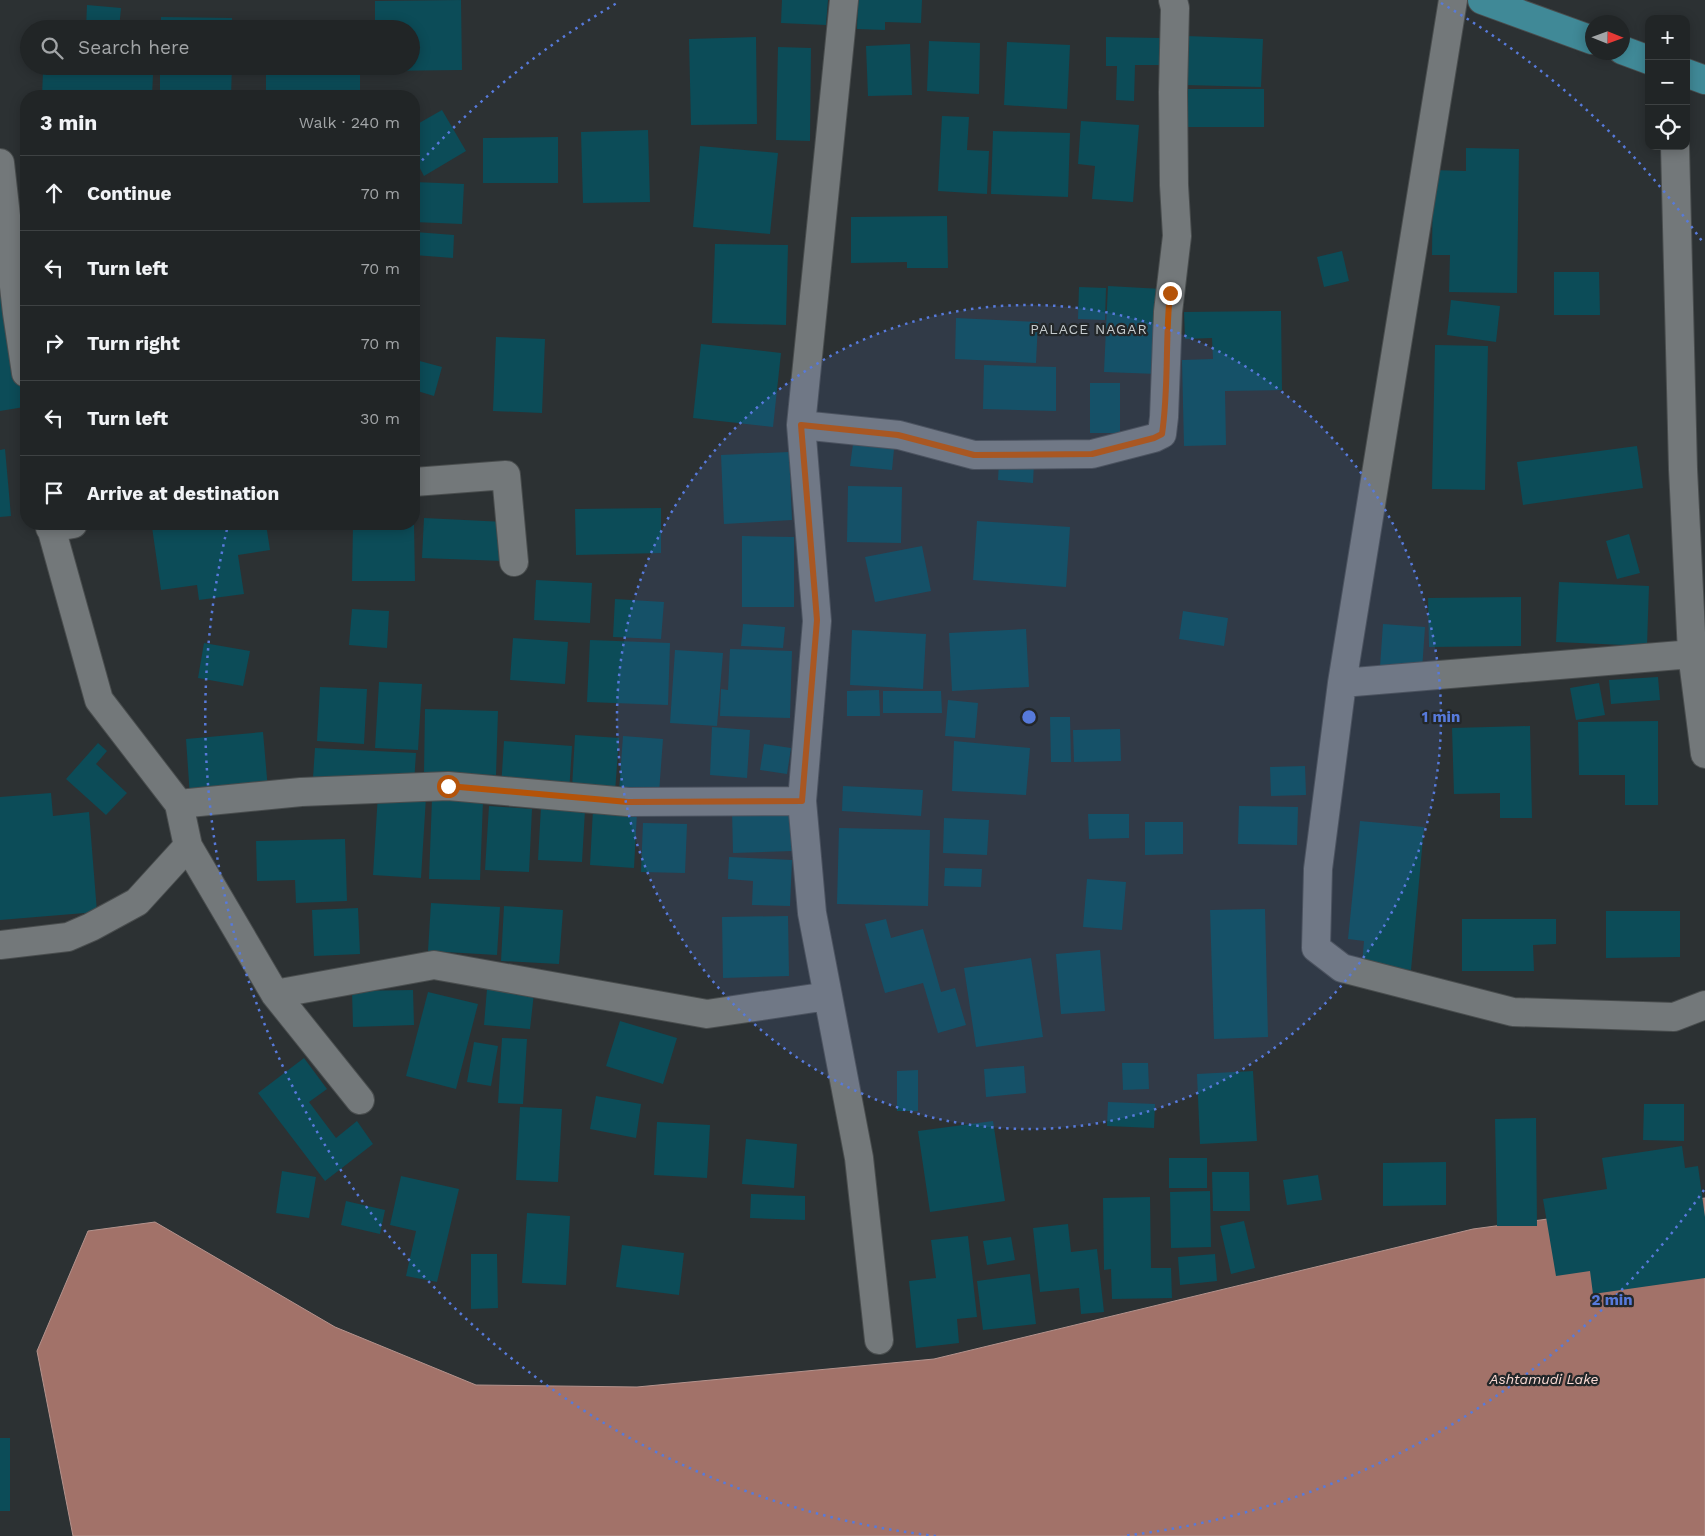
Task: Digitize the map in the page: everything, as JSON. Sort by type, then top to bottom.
[{"type":"main road","points":[[1482,0],[1585,37]]},
{"type":"main road","points":[[1630,53],[1645,59]]},
{"type":"main road","points":[[1690,74],[1705,80]]},
{"type":"street","points":[[844,0],[801,425],[817,620],[802,801],[812,913],[859,1158],[879,1340]]},
{"type":"street","points":[[801,425],[898,435],[974,455],[1092,454],[1154,438],[1162,434],[1168,312],[1177,236],[1173,92],[1176,8],[1173,0]]},
{"type":"street","points":[[1453,0],[1342,683],[1318,869],[1316,948],[1342,968],[1513,1012],[1674,1017],[1705,1005]]},
{"type":"street","points":[[1674,150],[1683,469],[1705,754]]},
{"type":"street","points":[[0,163],[20,333]]},
{"type":"street","points":[[420,482],[506,475],[514,562]]},
{"type":"street","points":[[59,530],[99,700],[179,804],[188,846],[275,994],[360,1100]]},
{"type":"street","points":[[1342,683],[1698,653]]},
{"type":"street","points":[[179,804],[301,792],[448,786],[628,802],[802,801]]},
{"type":"street","points":[[0,945],[68,937],[90,927],[137,902],[188,846]]},
{"type":"street","points":[[275,994],[434,965],[707,1014],[828,996]]},
{"type":"water","name":"Ashtamudi Lake","points":[[1705,1198],[1705,1536],[73,1536],[37,1351],[88,1231],[155,1222],[335,1327],[476,1385],[637,1387],[934,1359],[1473,1229]]},
{"type":"building","points":[[461,0],[462,70],[420,70],[420,20],[375,20],[375,1]]},
{"type":"building","points":[[782,0],[828,0],[826,25],[781,23]]},
{"type":"building","points":[[858,0],[922,0],[921,23],[885,22],[885,30],[857,29]]},
{"type":"building","points":[[87,5],[121,8],[120,20],[86,20]]},
{"type":"building","points":[[161,17],[232,18],[232,20],[161,20]]},
{"type":"building","points":[[1187,36],[1263,39],[1261,87],[1186,85]]},
{"type":"building","points":[[756,37],[757,124],[691,125],[689,39]]},
{"type":"building","points":[[1106,37],[1161,38],[1160,65],[1135,65],[1134,101],[1116,100],[1117,66],[1106,66]]},
{"type":"building","points":[[929,41],[980,43],[979,94],[927,91]]},
{"type":"building","points":[[1007,42],[1070,45],[1067,109],[1004,105]]},
{"type":"building","points":[[910,44],[912,95],[868,96],[866,46]]},
{"type":"building","points":[[778,47],[811,48],[810,141],[776,140]]},
{"type":"building","points":[[43,75],[153,75],[152,90],[42,90]]},
{"type":"building","points":[[160,75],[232,75],[231,90],[160,90]]},
{"type":"building","points":[[266,75],[360,75],[360,90],[266,90]]},
{"type":"building","points":[[1180,89],[1264,89],[1264,127],[1180,127]]},
{"type":"building","points":[[442,110],[466,151],[424,176],[420,168],[420,123]]},
{"type":"building","points":[[942,116],[969,117],[967,150],[989,151],[987,194],[938,191]]},
{"type":"building","points":[[1081,121],[1139,125],[1133,202],[1092,199],[1095,166],[1078,164]]},
{"type":"building","points":[[648,130],[650,202],[583,203],[581,132]]},
{"type":"building","points":[[993,131],[1070,133],[1068,197],[991,194]]},
{"type":"building","points":[[558,137],[558,183],[483,183],[483,138]]},
{"type":"building","points":[[700,146],[778,153],[770,234],[693,227]]},
{"type":"building","points":[[1466,148],[1519,149],[1517,293],[1449,292],[1450,255],[1432,255],[1433,170],[1466,171]]},
{"type":"building","points":[[420,182],[464,184],[462,224],[420,222]]},
{"type":"building","points":[[947,216],[948,268],[907,268],[907,262],[851,263],[851,217]]},
{"type":"building","points":[[420,232],[454,235],[453,258],[420,255]]},
{"type":"building","points":[[715,244],[788,245],[786,325],[712,323]]},
{"type":"building","points":[[1342,251],[1349,281],[1324,287],[1317,257]]},
{"type":"building","points":[[0,260],[20,382],[20,408],[0,411]]},
{"type":"building","points":[[1554,272],[1599,272],[1600,315],[1554,315]]},
{"type":"building","points":[[1108,286],[1162,289],[1158,374],[1104,372]]},
{"type":"building","points":[[1079,287],[1106,288],[1105,320],[1078,319]]},
{"type":"building","points":[[1451,300],[1500,306],[1496,342],[1447,335]]},
{"type":"building","points":[[1281,311],[1282,390],[1225,391],[1226,445],[1184,446],[1182,360],[1213,359],[1212,338],[1185,339],[1184,312]]},
{"type":"building","points":[[956,318],[1038,322],[1036,363],[955,359]]},
{"type":"building","points":[[496,337],[545,339],[542,413],[493,411]]},
{"type":"building","points":[[701,344],[781,353],[773,427],[693,418]]},
{"type":"building","points":[[1435,345],[1488,346],[1485,490],[1432,489]]},
{"type":"building","points":[[420,361],[442,367],[434,396],[420,392]]},
{"type":"building","points":[[984,365],[1056,367],[1056,411],[983,409]]},
{"type":"building","points":[[1090,383],[1120,383],[1120,433],[1090,433]]},
{"type":"building","points":[[853,444],[894,449],[892,470],[850,466]]},
{"type":"building","points":[[1637,446],[1643,488],[1523,505],[1517,462]]},
{"type":"building","points":[[5,449],[11,516],[0,517],[0,450]]},
{"type":"building","points":[[789,452],[792,520],[724,524],[721,455]]},
{"type":"building","points":[[999,462],[1034,463],[1033,483],[998,480]]},
{"type":"building","points":[[848,486],[902,487],[901,543],[847,542]]},
{"type":"building","points":[[661,508],[661,553],[576,555],[575,509]]},
{"type":"building","points":[[424,518],[505,522],[503,561],[422,558]]},
{"type":"building","points":[[977,521],[1070,527],[1066,587],[973,580]]},
{"type":"building","points":[[152,530],[267,530],[270,550],[238,555],[244,594],[199,600],[197,585],[161,590]]},
{"type":"building","points":[[353,530],[414,530],[415,581],[352,581]]},
{"type":"building","points":[[1629,534],[1640,573],[1617,579],[1606,541]]},
{"type":"building","points":[[742,536],[794,537],[794,607],[742,607]]},
{"type":"building","points":[[922,546],[931,591],[875,602],[865,557]]},
{"type":"building","points":[[536,580],[592,583],[590,623],[534,620]]},
{"type":"building","points":[[1559,582],[1649,586],[1647,646],[1556,642]]},
{"type":"building","points":[[1521,597],[1521,646],[1429,647],[1428,598]]},
{"type":"building","points":[[615,599],[664,602],[661,639],[613,637]]},
{"type":"building","points":[[352,609],[389,611],[387,648],[349,645]]},
{"type":"building","points":[[1183,611],[1228,618],[1224,646],[1179,639]]},
{"type":"building","points":[[743,624],[785,627],[783,648],[741,646]]},
{"type":"building","points":[[1383,624],[1425,627],[1422,670],[1380,667]]},
{"type":"building","points":[[1026,629],[1029,687],[952,691],[949,633]]},
{"type":"building","points":[[852,630],[926,634],[923,689],[850,685]]},
{"type":"building","points":[[513,638],[568,642],[565,684],[510,680]]},
{"type":"building","points":[[590,640],[670,643],[668,705],[587,702]]},
{"type":"building","points":[[204,643],[250,651],[243,686],[198,678]]},
{"type":"building","points":[[730,649],[792,651],[790,718],[720,716],[721,689],[728,690]]},
{"type":"building","points":[[675,650],[723,653],[717,726],[670,723]]},
{"type":"building","points":[[1658,677],[1660,700],[1611,704],[1609,680]]},
{"type":"building","points":[[379,682],[422,684],[418,750],[375,748]]},
{"type":"building","points":[[1599,683],[1605,715],[1576,720],[1570,688]]},
{"type":"building","points":[[320,687],[367,689],[364,744],[317,741]]},
{"type":"building","points":[[879,690],[880,716],[847,716],[847,691]]},
{"type":"building","points":[[883,691],[941,691],[942,713],[883,713]]},
{"type":"building","points":[[948,700],[978,703],[975,738],[945,736]]},
{"type":"building","points":[[425,709],[498,711],[496,775],[424,772]]},
{"type":"building","points":[[1050,717],[1070,717],[1071,762],[1051,762]]},
{"type":"building","points":[[1658,721],[1658,805],[1625,805],[1625,775],[1579,775],[1578,722]]},
{"type":"building","points":[[1530,726],[1532,818],[1500,818],[1500,793],[1454,794],[1452,728]]},
{"type":"building","points":[[712,727],[750,730],[747,778],[710,775]]},
{"type":"building","points":[[1120,729],[1121,761],[1074,762],[1073,730]]},
{"type":"building","points":[[263,732],[268,790],[190,797],[186,739]]},
{"type":"building","points":[[575,735],[619,738],[615,792],[572,788]]},
{"type":"building","points":[[623,736],[663,739],[659,793],[619,791]]},
{"type":"building","points":[[504,741],[572,746],[569,793],[501,788]]},
{"type":"building","points":[[954,741],[1030,748],[1026,795],[952,791]]},
{"type":"building","points":[[98,743],[107,751],[96,764],[127,793],[106,815],[66,779]]},
{"type":"building","points":[[764,744],[791,748],[787,774],[760,770]]},
{"type":"building","points":[[315,748],[416,753],[414,783],[313,778]]},
{"type":"building","points":[[1305,766],[1306,795],[1271,796],[1270,767]]},
{"type":"building","points":[[843,786],[923,790],[921,816],[842,811]]},
{"type":"building","points":[[51,793],[53,816],[89,812],[97,912],[0,920],[0,797]]},
{"type":"building","points":[[378,794],[426,797],[421,878],[373,875]]},
{"type":"building","points":[[432,799],[483,801],[480,880],[429,879]]},
{"type":"building","points":[[489,806],[532,809],[529,872],[485,870]]},
{"type":"building","points":[[1239,806],[1298,807],[1297,845],[1238,844]]},
{"type":"building","points":[[541,807],[585,810],[582,862],[538,860]]},
{"type":"building","points":[[791,807],[793,851],[733,853],[732,809]]},
{"type":"building","points":[[593,809],[637,812],[634,868],[590,865]]},
{"type":"building","points":[[1088,814],[1129,814],[1129,838],[1089,839]]},
{"type":"building","points":[[944,818],[989,820],[987,855],[943,853]]},
{"type":"building","points":[[1360,821],[1424,827],[1411,970],[1362,965],[1364,941],[1348,939]]},
{"type":"building","points":[[1145,822],[1183,822],[1183,854],[1145,855]]},
{"type":"building","points":[[643,823],[687,824],[685,873],[641,872]]},
{"type":"building","points":[[839,828],[930,830],[928,906],[837,904]]},
{"type":"building","points":[[345,839],[347,901],[296,903],[295,880],[257,881],[256,841]]},
{"type":"building","points":[[729,857],[792,860],[790,906],[752,905],[753,881],[728,879]]},
{"type":"building","points":[[945,868],[982,869],[981,887],[944,886]]},
{"type":"building","points":[[1087,879],[1126,882],[1122,930],[1083,927]]},
{"type":"building","points":[[431,903],[500,907],[497,955],[428,951]]},
{"type":"building","points":[[504,906],[563,910],[559,964],[501,961]]},
{"type":"building","points":[[358,908],[360,954],[314,956],[312,910]]},
{"type":"building","points":[[1265,909],[1268,1037],[1214,1039],[1210,910]]},
{"type":"building","points":[[1606,911],[1680,911],[1680,957],[1606,958]]},
{"type":"building","points":[[788,916],[789,976],[723,978],[722,917]]},
{"type":"building","points":[[886,919],[891,938],[923,929],[941,992],[955,988],[966,1025],[938,1033],[923,983],[885,993],[865,924]]},
{"type":"building","points":[[1462,919],[1556,919],[1556,944],[1533,945],[1534,971],[1462,971]]},
{"type":"building","points":[[1100,950],[1105,1011],[1061,1014],[1056,954]]},
{"type":"building","points":[[1031,958],[1043,1037],[976,1047],[964,968]]},
{"type":"building","points":[[487,989],[534,993],[530,1029],[484,1025]]},
{"type":"building","points":[[413,990],[414,1025],[353,1027],[352,991]]},
{"type":"building","points":[[428,992],[478,1004],[456,1089],[406,1076]]},
{"type":"building","points":[[620,1021],[677,1038],[663,1084],[606,1066]]},
{"type":"building","points":[[502,1038],[527,1039],[523,1104],[498,1103]]},
{"type":"building","points":[[474,1042],[498,1046],[491,1086],[467,1082]]},
{"type":"building","points":[[304,1058],[327,1089],[309,1102],[336,1138],[357,1121],[373,1144],[325,1181],[258,1093]]},
{"type":"building","points":[[1122,1063],[1148,1063],[1149,1089],[1123,1090]]},
{"type":"building","points":[[1024,1066],[1026,1093],[986,1097],[984,1069]]},
{"type":"building","points":[[918,1070],[918,1111],[897,1111],[897,1071]]},
{"type":"building","points":[[1253,1071],[1257,1141],[1200,1144],[1197,1074]]},
{"type":"building","points":[[596,1096],[641,1104],[636,1138],[590,1129]]},
{"type":"building","points":[[1108,1102],[1155,1104],[1154,1128],[1107,1126]]},
{"type":"building","points":[[1644,1104],[1684,1104],[1684,1141],[1643,1140]]},
{"type":"building","points":[[520,1107],[562,1109],[558,1182],[516,1180]]},
{"type":"building","points":[[1536,1118],[1537,1226],[1497,1226],[1495,1119]]},
{"type":"building","points":[[993,1121],[1005,1201],[930,1212],[918,1131]]},
{"type":"building","points":[[657,1122],[710,1125],[707,1178],[654,1175]]},
{"type":"building","points":[[746,1139],[797,1144],[794,1188],[742,1184]]},
{"type":"building","points":[[1682,1146],[1685,1168],[1698,1166],[1705,1217],[1705,1278],[1593,1294],[1590,1271],[1556,1276],[1543,1199],[1607,1189],[1602,1158]]},
{"type":"building","points":[[1169,1158],[1207,1158],[1207,1188],[1169,1188]]},
{"type":"building","points":[[1446,1162],[1446,1205],[1383,1206],[1383,1163]]},
{"type":"building","points":[[282,1171],[316,1177],[309,1218],[276,1213]]},
{"type":"building","points":[[1212,1172],[1249,1172],[1250,1211],[1213,1211]]},
{"type":"building","points":[[1318,1175],[1322,1200],[1287,1205],[1283,1180]]},
{"type":"building","points":[[401,1176],[459,1189],[437,1282],[406,1276],[416,1231],[390,1225]]},
{"type":"building","points":[[1210,1191],[1211,1247],[1171,1248],[1170,1192]]},
{"type":"building","points":[[751,1194],[805,1196],[805,1220],[750,1218]]},
{"type":"building","points":[[1150,1197],[1151,1268],[1171,1268],[1172,1298],[1112,1299],[1111,1269],[1104,1270],[1103,1198]]},
{"type":"building","points":[[346,1201],[385,1210],[380,1234],[341,1225]]},
{"type":"building","points":[[527,1213],[570,1216],[566,1285],[522,1283]]},
{"type":"building","points":[[1244,1221],[1255,1268],[1231,1274],[1220,1226]]},
{"type":"building","points":[[1068,1224],[1071,1252],[1097,1249],[1104,1312],[1081,1314],[1079,1288],[1040,1292],[1033,1228]]},
{"type":"building","points":[[968,1236],[977,1317],[957,1319],[959,1343],[916,1348],[909,1281],[936,1278],[931,1240]]},
{"type":"building","points":[[1011,1237],[1015,1260],[987,1265],[983,1241]]},
{"type":"building","points":[[622,1245],[684,1253],[679,1295],[616,1287]]},
{"type":"building","points":[[471,1254],[497,1254],[498,1308],[471,1309]]},
{"type":"building","points":[[1215,1254],[1217,1281],[1180,1285],[1178,1257]]},
{"type":"building","points":[[1030,1274],[1036,1324],[983,1330],[977,1281]]},
{"type":"building","points":[[0,1438],[10,1438],[10,1511],[0,1511]]},
{"type":"district","name":"PALACE NAGAR","points":[[1089,329]]},
{"type":"route","points":[[448,786],[628,802],[802,801],[817,620],[801,425],[898,435],[974,455],[1092,454],[1154,438],[1162,434],[1164,417],[1170,293]]}]
